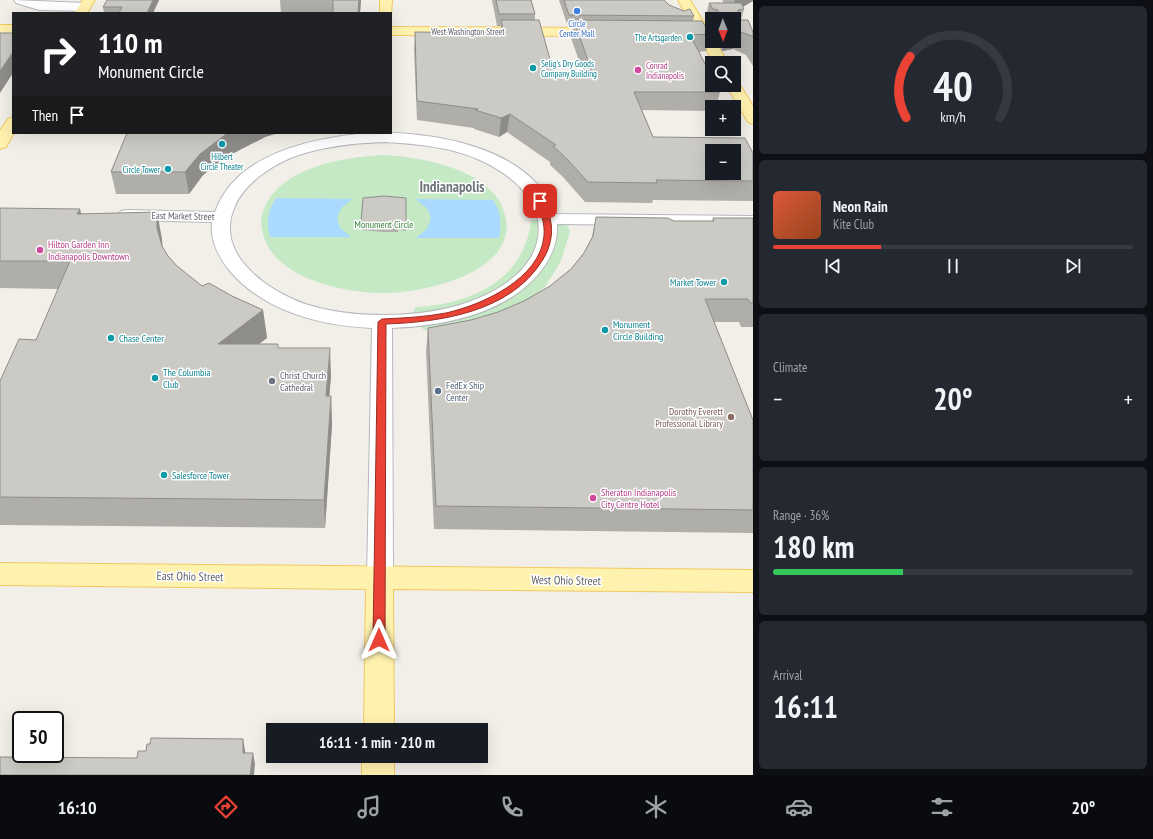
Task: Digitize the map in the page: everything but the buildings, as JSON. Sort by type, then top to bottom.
[{"type":"main road","points":[[386,0],[386,12]]},
{"type":"main road","points":[[684,0],[717,56]]},
{"type":"main road","points":[[0,29],[12,29]]},
{"type":"main road","name":"West Washington Street","points":[[392,31],[614,32]]},
{"type":"main road","points":[[737,92],[753,119]]},
{"type":"main road","points":[[0,144],[12,124]]},
{"type":"main road","name":"East Ohio Street","points":[[0,574],[380,578]]},
{"type":"main road","points":[[379,723],[380,578]]},
{"type":"main road","name":"West Ohio Street","points":[[380,578],[753,581]]},
{"type":"main road","points":[[378,763],[378,775]]},
{"type":"street","points":[[20,0],[39,6],[85,7]]},
{"type":"street","points":[[385,135],[441,143],[468,150],[511,171],[528,185],[540,201],[547,219],[548,235],[543,253],[533,269],[524,278],[499,296],[475,307],[446,315],[416,320],[382,322],[345,319],[312,312],[280,300],[261,290],[238,270],[226,253],[221,235],[222,217],[230,199],[242,184],[260,169],[281,158],[306,148],[332,142],[385,135]]},
{"type":"street","name":"East Market Street","points":[[109,215],[222,217]]},
{"type":"street","points":[[547,219],[753,221]]},
{"type":"street","points":[[380,578],[382,322]]},
{"type":"green space","name":"Monument Circle","points":[[383,155],[418,159],[456,169],[474,178],[489,189],[500,202],[506,219],[505,238],[496,254],[480,267],[461,277],[439,285],[417,290],[380,293],[348,290],[331,286],[298,274],[284,265],[273,253],[265,240],[261,219],[269,200],[280,186],[295,176],[312,168],[349,159]]},
{"type":"green space","points":[[540,219],[553,220],[566,224],[570,231],[561,261],[545,287],[520,305],[502,313],[434,333],[423,329],[417,324],[412,314],[416,307],[456,301],[491,285],[506,274],[518,259],[526,242],[531,221]]},
{"type":"water","points":[[276,198],[353,199],[342,207],[337,217],[340,228],[351,237],[270,237],[268,217]]},
{"type":"water","points":[[415,199],[493,200],[498,209],[500,218],[499,238],[416,238],[427,229],[431,218],[427,208]]},
{"type":"place","name":"Circle Center Mall","points":[[577,11]]},
{"type":"place","name":"The Artsgarden","points":[[690,37]]},
{"type":"place","name":"Selig's Dry Goods Company Building","points":[[533,68]]},
{"type":"place","name":"Conrad Indianapolis","points":[[638,70]]},
{"type":"place","name":"Hilbert Circle Theater","points":[[222,144]]},
{"type":"place","name":"Circle Tower","points":[[168,169]]},
{"type":"place","name":"Hilton Garden Inn Indianapolis Downtown","points":[[40,250]]},
{"type":"place","name":"Market Tower","points":[[724,282]]},
{"type":"place","name":"Monument Circle Building","points":[[605,330]]},
{"type":"place","name":"Chase Center","points":[[111,338]]},
{"type":"place","name":"The Columbia Club","points":[[155,378]]},
{"type":"place","name":"Christ Church Cathedral","points":[[272,381]]},
{"type":"place","name":"FedEx Ship Center","points":[[438,391]]},
{"type":"place","name":"Dorothy Everett Professional Library","points":[[731,417]]},
{"type":"place","name":"Salesforce Tower","points":[[164,475]]},
{"type":"place","name":"Sheraton Indianapolis City Centre Hotel","points":[[593,498]]},
{"type":"district","name":"Indianapolis","points":[[452,186]]},
{"type":"route","points":[[379,640],[382,322],[416,320],[446,315],[473,307],[499,296],[519,282],[533,269],[543,253],[548,237],[547,219],[540,201]]}]
